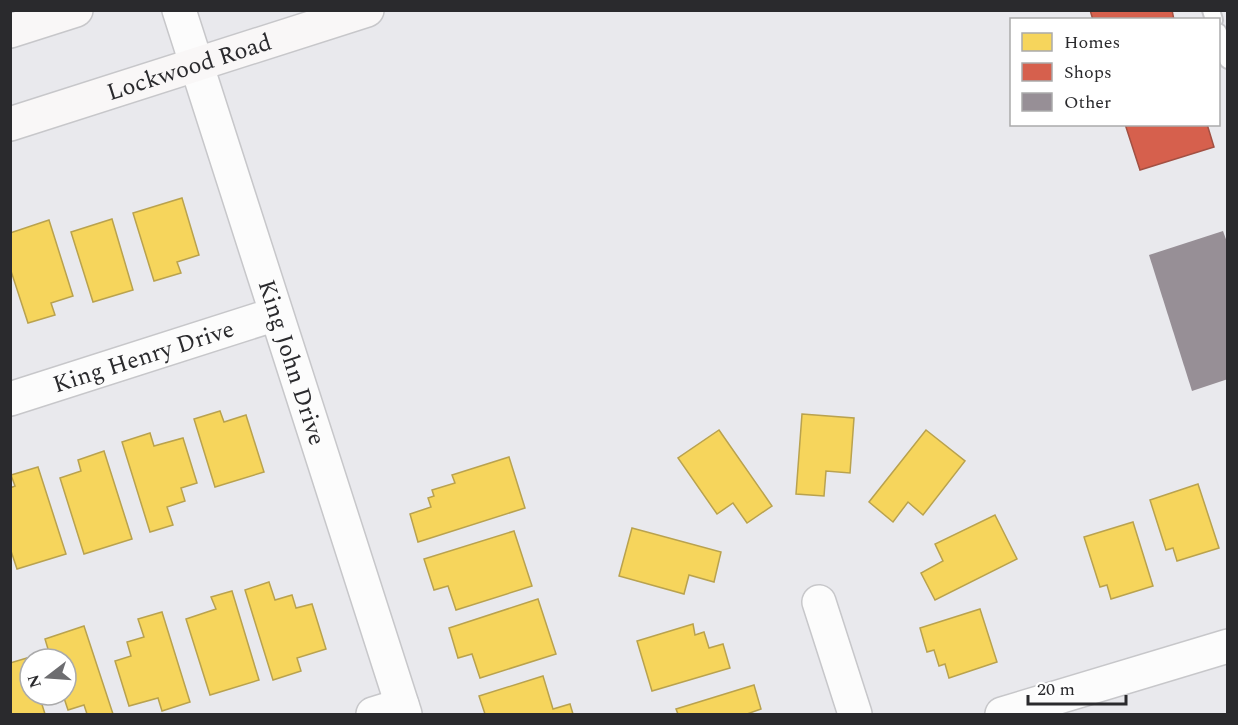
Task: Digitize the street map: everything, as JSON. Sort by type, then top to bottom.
[{"type":"main road","points":[[10,31],[76,10]]},
{"type":"main road","name":"Lockwood Road","points":[[10,124],[367,10]]},
{"type":"street","name":"King John Drive","points":[[179,10],[276,314],[393,711]]},
{"type":"street","name":"King Henry Drive","points":[[10,399],[276,314]]},
{"type":"street","points":[[819,602],[855,714]]},
{"type":"street","points":[[1002,714],[1227,646]]},
{"type":"lane","points":[[1220,38],[1227,60]]},
{"type":"building: Homes","points":[[182,198],[199,255],[177,262],[181,273],[154,281],[133,213]]},
{"type":"building: Homes","points":[[112,219],[133,290],[93,302],[71,232]]},
{"type":"building: Homes","points":[[49,220],[73,296],[51,303],[55,315],[28,323],[10,268],[10,233]]},
{"type":"building: Homes","points":[[220,411],[224,422],[246,415],[264,472],[215,487],[194,419]]},
{"type":"building: Homes","points":[[802,414],[854,418],[850,473],[826,471],[824,496],[796,494]]},
{"type":"building: Homes","points":[[719,430],[772,506],[747,523],[733,503],[717,514],[678,458]]},
{"type":"building: Homes","points":[[926,430],[965,461],[923,515],[908,502],[893,522],[869,502]]},
{"type":"building: Homes","points":[[150,433],[154,446],[183,438],[197,483],[181,488],[185,501],[167,507],[173,525],[150,532],[122,442]]},
{"type":"building: Homes","points":[[104,451],[132,539],[84,554],[60,478],[81,471],[78,460]]},
{"type":"building: Homes","points":[[509,457],[525,508],[418,542],[410,514],[431,507],[428,498],[434,496],[432,490],[455,483],[452,475]]},
{"type":"building: Homes","points":[[38,467],[66,554],[17,569],[10,548],[10,488],[15,486],[11,475]]},
{"type":"building: Homes","points":[[1198,484],[1219,548],[1177,561],[1173,548],[1166,550],[1150,500]]},
{"type":"building: Homes","points":[[995,515],[1017,559],[935,600],[921,573],[943,561],[935,544]]},
{"type":"building: Homes","points":[[1133,522],[1153,586],[1111,599],[1107,585],[1100,587],[1084,537]]},
{"type":"building: Homes","points":[[632,528],[721,552],[714,582],[689,575],[684,594],[619,576]]},
{"type":"building: Homes","points":[[514,531],[532,586],[456,610],[448,586],[434,590],[424,559]]},
{"type":"building: Homes","points":[[269,582],[275,600],[292,595],[296,608],[312,604],[326,649],[297,658],[301,671],[273,680],[245,590]]},
{"type":"building: Homes","points":[[232,591],[259,680],[210,695],[186,619],[216,609],[211,597]]},
{"type":"building: Homes","points":[[538,599],[556,654],[480,678],[472,654],[458,658],[449,628]]},
{"type":"building: Homes","points":[[980,609],[997,662],[949,678],[945,664],[939,666],[934,650],[927,652],[920,628]]},
{"type":"building: Homes","points":[[162,612],[190,702],[162,711],[158,698],[129,706],[115,661],[131,656],[127,642],[144,637],[138,619]]},
{"type":"building: Homes","points":[[693,624],[695,635],[704,632],[709,648],[723,644],[730,668],[652,691],[637,641]]},
{"type":"building: Homes","points":[[84,626],[113,714],[87,714],[84,705],[78,707],[78,647],[47,647],[45,639]]},
{"type":"building: Homes","points":[[18,661],[18,707],[43,707],[45,714],[10,714],[10,663]]},
{"type":"building: Homes","points":[[543,676],[553,709],[570,704],[573,714],[485,714],[479,696]]},
{"type":"building: Homes","points":[[754,685],[761,709],[747,714],[678,714],[676,709]]},
{"type":"building: Shops","points":[[1090,10],[1172,10],[1174,18],[1092,18]]},
{"type":"building: Shops","points":[[1126,126],[1208,126],[1214,147],[1140,170]]},
{"type":"building: Other","points":[[1223,231],[1228,245],[1228,379],[1192,391],[1149,255]]}]
